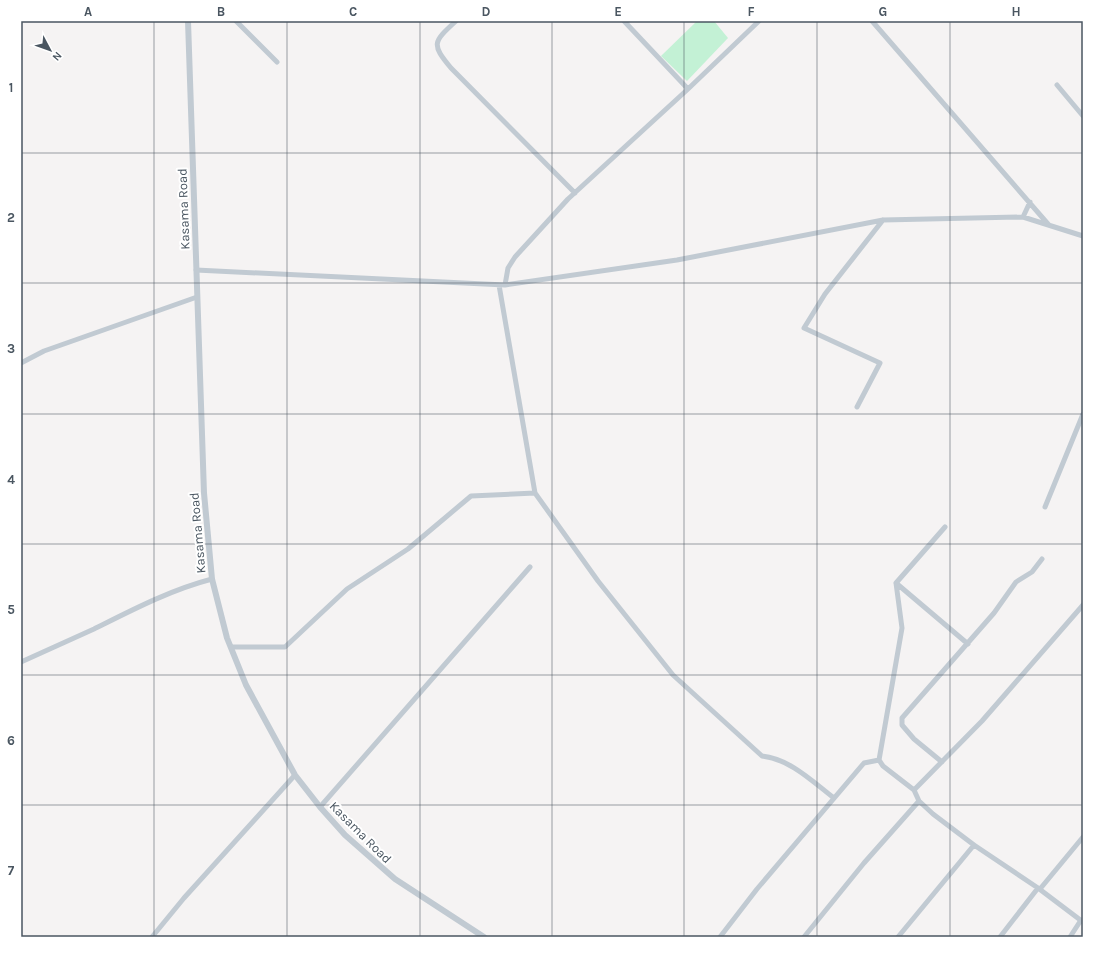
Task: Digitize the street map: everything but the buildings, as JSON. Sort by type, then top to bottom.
[{"type":"street","name":"Kasama Road","points":[[188,21],[204,493],[212,579],[231,647],[246,685],[295,775],[320,807],[345,835],[395,880],[474,934],[484,937]]},
{"type":"street","points":[[236,21],[277,62]]},
{"type":"street","points":[[456,21],[444,32],[437,42],[437,52],[575,193]]},
{"type":"street","points":[[624,21],[688,89]]},
{"type":"street","points":[[505,285],[508,268],[515,257],[575,193],[759,21]]},
{"type":"street","points":[[872,21],[1049,225]]},
{"type":"street","points":[[1057,85],[1083,116]]},
{"type":"street","points":[[1023,217],[1030,202]]},
{"type":"street","points":[[196,270],[505,285],[677,260],[883,220],[1023,217],[1083,236]]},
{"type":"street","points":[[857,407],[880,363],[804,328],[825,294],[883,220]]},
{"type":"street","points":[[498,285],[535,493],[598,581],[673,675],[762,756],[775,757],[792,766],[834,798]]},
{"type":"street","points":[[21,363],[44,351],[197,297]]},
{"type":"street","points":[[1045,507],[1083,414]]},
{"type":"street","points":[[231,647],[285,647],[346,589],[408,549],[471,496],[535,493]]},
{"type":"street","points":[[946,527],[896,583],[902,628],[879,760],[883,766],[914,790],[919,801],[974,845],[1039,888],[1082,921],[1070,937]]},
{"type":"street","points":[[942,762],[914,739],[902,725],[902,718],[994,613],[1016,582],[1032,572],[1042,559]]},
{"type":"street","points":[[320,807],[530,567]]},
{"type":"street","points":[[21,662],[87,632],[124,613],[196,583],[212,579]]},
{"type":"street","points":[[896,583],[968,644]]},
{"type":"street","points":[[914,790],[982,722],[1083,605]]},
{"type":"street","points":[[720,937],[757,889],[864,763],[879,760]]},
{"type":"street","points":[[152,937],[184,898],[295,775]]},
{"type":"street","points":[[804,937],[864,863],[919,801]]},
{"type":"street","points":[[1000,937],[1039,888],[1083,837]]},
{"type":"street","points":[[898,937],[974,845]]},
{"type":"green space","points":[[697,21],[714,21],[728,38],[687,81],[661,56]]}]
